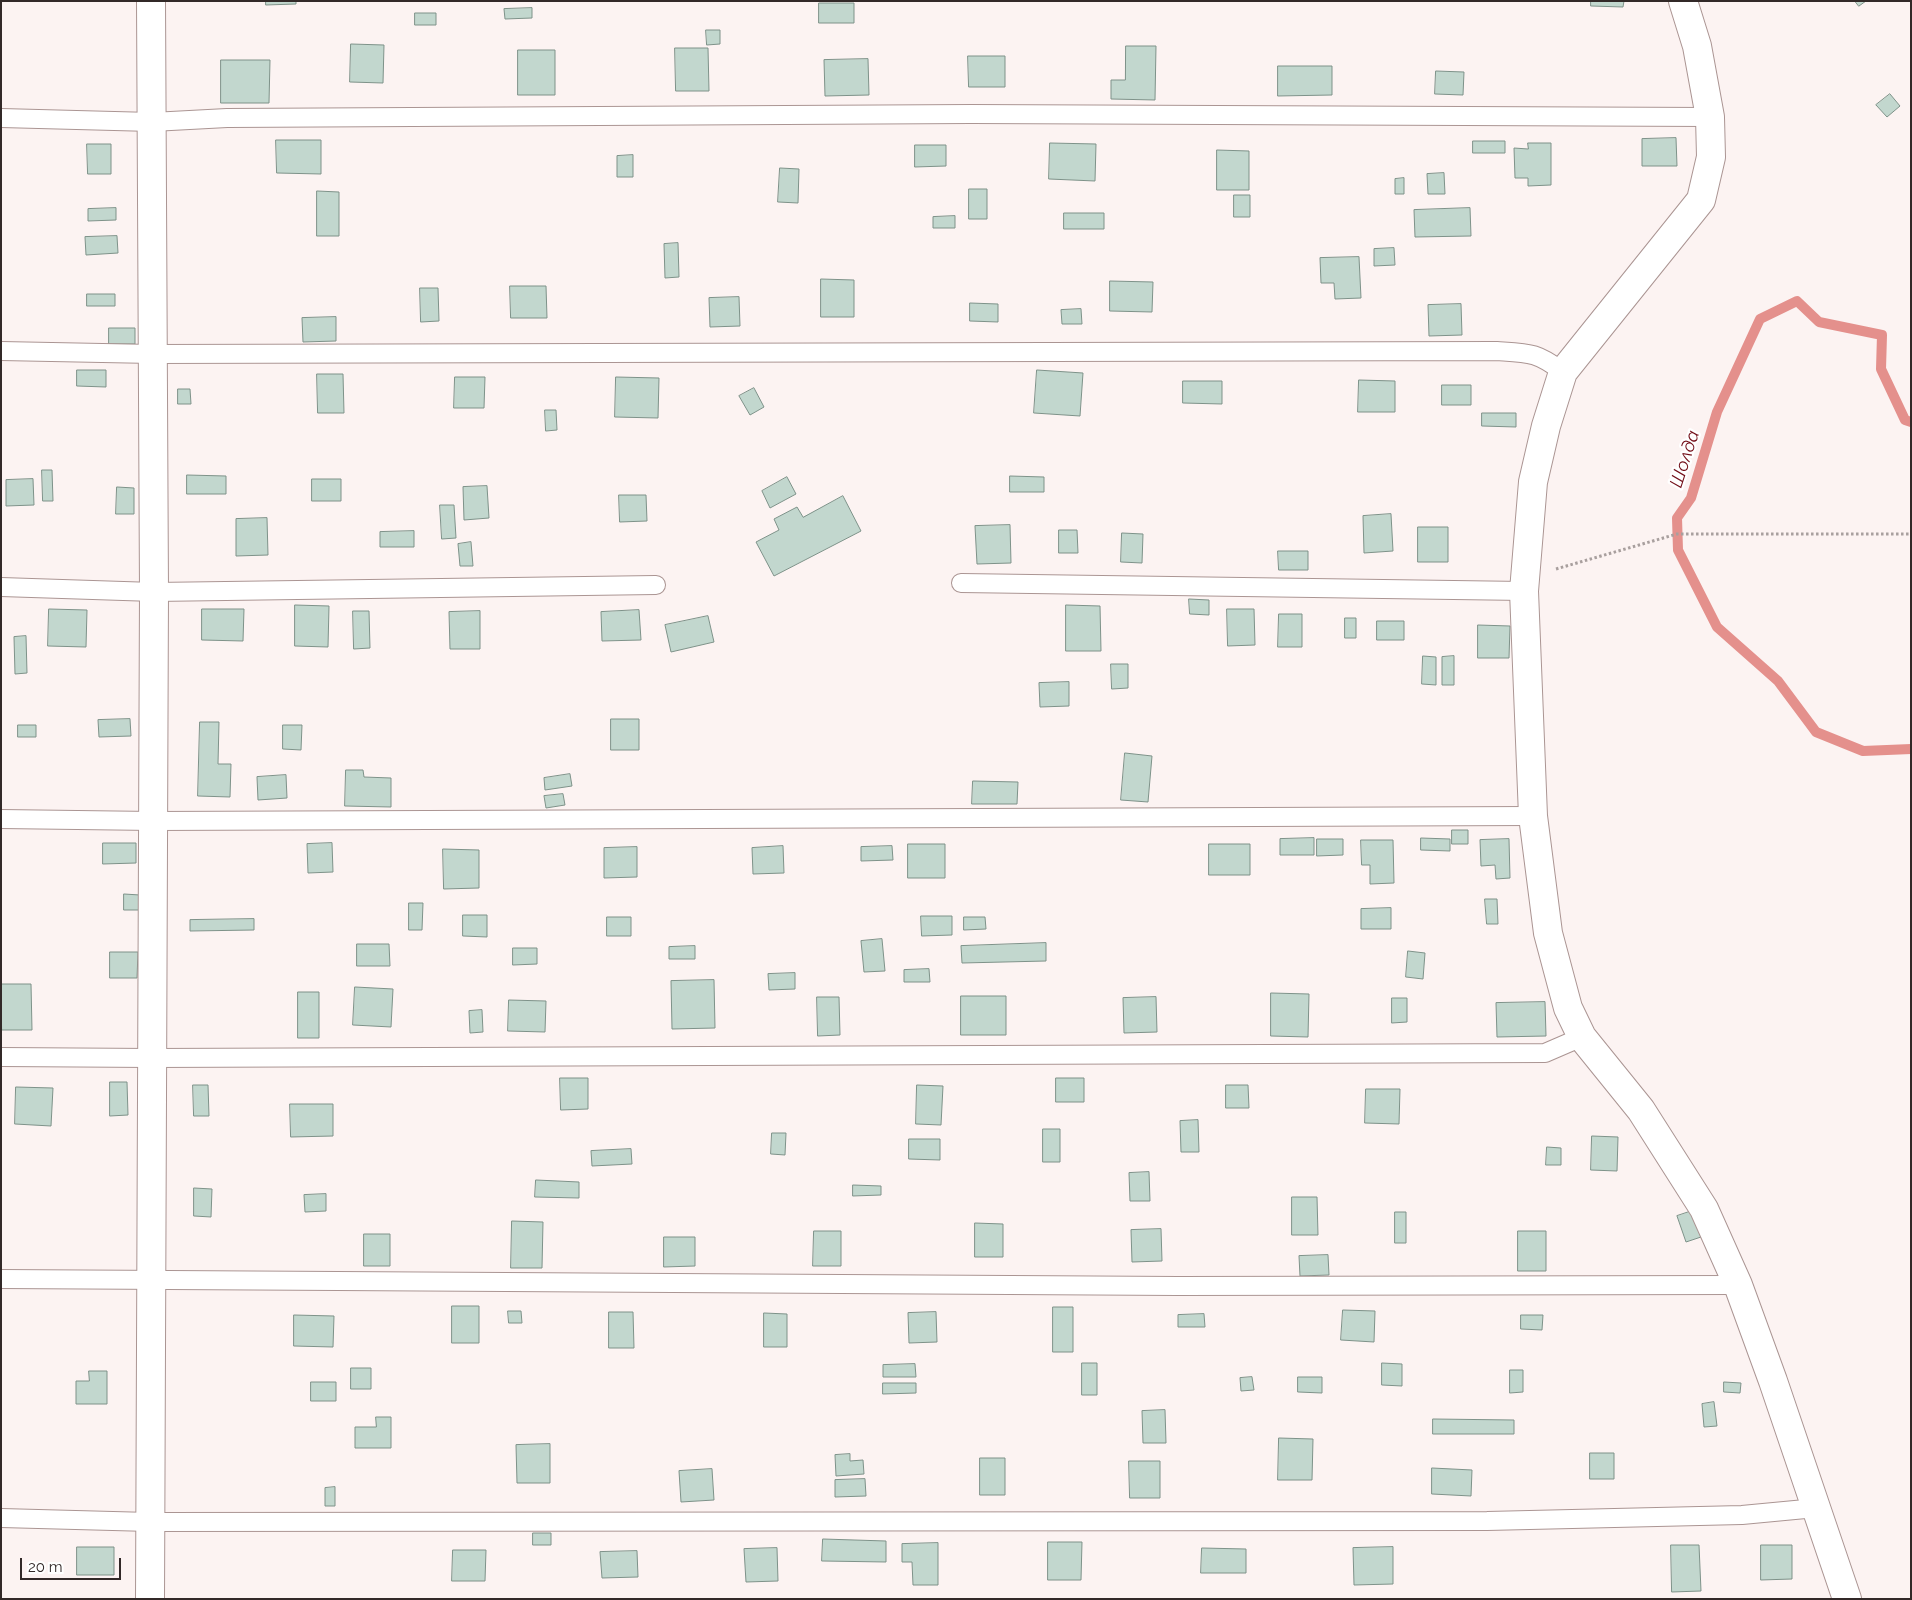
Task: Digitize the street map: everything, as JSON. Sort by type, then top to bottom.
[{"type":"street","points":[[150,1599],[154,592],[151,1]]},
{"type":"street","points":[[1684,1],[1697,46],[1710,117],[1711,157],[1701,200],[1563,372],[1546,426],[1533,482],[1525,585],[1533,816],[1548,933],[1568,1008],[1582,1037],[1641,1110],[1704,1209],[1738,1285],[1847,1599]]},
{"type":"lane","points":[[1,118],[152,122],[237,118],[962,114],[1710,117]]},
{"type":"lane","points":[[1,351],[153,354],[1497,351],[1528,353],[1546,359],[1563,372]]},
{"type":"lane","points":[[961,584],[1525,585]]},
{"type":"lane","points":[[1,587],[154,592],[656,585]]},
{"type":"lane","points":[[1,819],[153,821],[1533,816]]},
{"type":"lane","points":[[1,1057],[1545,1053],[1582,1037]]},
{"type":"lane","points":[[1,1279],[1178,1286],[1738,1285]]},
{"type":"lane","points":[[1,1518],[150,1522],[1487,1521],[1742,1515],[1816,1508]]},
{"type":"path","points":[[1525,585],[1677,534],[1911,534]]},
{"type":"building","points":[[266,1],[296,1],[296,4],[266,5]]},
{"type":"building","points":[[1591,1],[1624,1],[1623,7],[1591,6]]},
{"type":"building","points":[[1855,1],[1866,1],[1859,6]]},
{"type":"building","points":[[819,3],[854,3],[854,23],[819,23]]},
{"type":"building","points":[[532,8],[532,18],[505,19],[504,9]]},
{"type":"building","points":[[415,13],[436,13],[436,25],[415,25]]},
{"type":"building","points":[[706,30],[720,30],[720,44],[707,45]]},
{"type":"building","points":[[351,44],[384,45],[383,83],[350,82]]},
{"type":"building","points":[[1126,46],[1156,46],[1155,100],[1111,99],[1111,80],[1125,80]]},
{"type":"building","points":[[675,48],[708,48],[709,91],[676,91]]},
{"type":"building","points":[[518,50],[555,50],[555,95],[518,95]]},
{"type":"building","points":[[968,56],[1005,56],[1005,87],[969,87]]},
{"type":"building","points":[[868,59],[869,95],[825,96],[824,60]]},
{"type":"building","points":[[221,60],[270,60],[269,103],[221,103]]},
{"type":"building","points":[[1278,66],[1332,66],[1332,95],[1278,96]]},
{"type":"building","points":[[1436,71],[1464,72],[1463,95],[1435,94]]},
{"type":"building","points":[[1890,94],[1900,106],[1887,117],[1876,105]]},
{"type":"building","points":[[1676,138],[1677,166],[1642,166],[1642,139]]},
{"type":"building","points":[[276,140],[321,140],[321,174],[277,173]]},
{"type":"building","points":[[1473,141],[1505,141],[1505,153],[1473,153]]},
{"type":"building","points":[[1050,143],[1096,144],[1095,181],[1049,179]]},
{"type":"building","points":[[1528,143],[1551,143],[1551,185],[1528,186],[1528,178],[1515,178],[1514,148],[1528,149]]},
{"type":"building","points":[[87,144],[111,144],[111,174],[88,174]]},
{"type":"building","points":[[915,145],[946,145],[946,166],[915,167]]},
{"type":"building","points":[[1217,150],[1249,151],[1249,190],[1217,190]]},
{"type":"building","points":[[633,155],[633,177],[617,177],[617,156]]},
{"type":"building","points":[[780,168],[799,169],[798,203],[778,202]]},
{"type":"building","points":[[1444,173],[1445,194],[1428,194],[1427,174]]},
{"type":"building","points":[[1404,178],[1404,194],[1395,194],[1395,179]]},
{"type":"building","points":[[969,189],[987,189],[987,219],[969,219]]},
{"type":"building","points":[[317,191],[339,192],[339,236],[317,236]]},
{"type":"building","points":[[1234,195],[1250,195],[1250,217],[1234,217]]},
{"type":"building","points":[[116,208],[116,220],[88,221],[88,209]]},
{"type":"building","points":[[1470,208],[1471,236],[1415,237],[1414,210]]},
{"type":"building","points":[[1064,213],[1104,213],[1104,229],[1064,229]]},
{"type":"building","points":[[955,216],[955,228],[933,228],[933,217]]},
{"type":"building","points":[[117,236],[118,253],[86,255],[85,237]]},
{"type":"building","points":[[678,243],[679,277],[665,278],[664,244]]},
{"type":"building","points":[[1394,248],[1395,265],[1374,266],[1374,249]]},
{"type":"building","points":[[1359,257],[1361,298],[1335,299],[1334,283],[1321,283],[1320,258]]},
{"type":"building","points":[[821,279],[854,280],[854,317],[821,317]]},
{"type":"building","points":[[1110,281],[1153,282],[1152,312],[1110,311]]},
{"type":"building","points":[[510,286],[546,286],[547,318],[511,318]]},
{"type":"building","points":[[420,288],[438,288],[439,321],[421,322]]},
{"type":"building","points":[[87,294],[115,294],[115,306],[87,306]]},
{"type":"building","points":[[739,297],[740,326],[710,327],[709,298]]},
{"type":"building","points":[[970,303],[998,304],[998,322],[970,321]]},
{"type":"building","points":[[1461,304],[1462,335],[1429,336],[1428,305]]},
{"type":"building","points":[[1081,309],[1082,324],[1062,324],[1061,310]]},
{"type":"building","points":[[336,317],[336,341],[303,342],[302,318]]},
{"type":"building","points":[[109,328],[135,328],[135,344],[109,344]]},
{"type":"building","points":[[77,370],[106,370],[106,387],[77,386]]},
{"type":"building","points":[[1037,370],[1083,373],[1080,416],[1034,413]]},
{"type":"building","points":[[317,374],[343,374],[344,413],[318,413]]},
{"type":"building","points":[[455,377],[485,377],[484,408],[454,408]]},
{"type":"building","points":[[616,377],[659,378],[658,418],[615,417]]},
{"type":"building","points":[[1359,380],[1395,381],[1395,412],[1358,412]]},
{"type":"building","points":[[1183,381],[1222,381],[1222,404],[1183,403]]},
{"type":"building","points":[[1442,385],[1471,385],[1471,405],[1442,405]]},
{"type":"building","points":[[754,388],[764,407],[750,415],[739,396]]},
{"type":"building","points":[[178,389],[190,389],[191,404],[178,404]]},
{"type":"building","points":[[545,410],[556,410],[557,430],[546,431]]},
{"type":"building","points":[[1482,413],[1516,413],[1516,427],[1482,426]]},
{"type":"building","points":[[42,470],[52,470],[53,501],[43,501]]},
{"type":"building","points":[[187,475],[226,476],[226,494],[187,494]]},
{"type":"building","points":[[1010,476],[1044,477],[1044,492],[1010,492]]},
{"type":"building","points":[[787,477],[796,494],[770,508],[762,491]]},
{"type":"building","points":[[33,479],[34,505],[6,506],[6,480]]},
{"type":"building","points":[[312,479],[341,479],[341,501],[312,501]]},
{"type":"building","points":[[487,486],[489,518],[464,520],[463,487]]},
{"type":"building","points":[[117,487],[134,488],[134,514],[116,514]]},
{"type":"building","points":[[619,495],[646,495],[647,521],[620,522]]},
{"type":"building","points":[[843,496],[861,531],[774,576],[756,542],[779,530],[774,519],[797,507],[803,517]]},
{"type":"building","points":[[440,505],[454,505],[456,538],[442,539]]},
{"type":"building","points":[[1391,514],[1393,551],[1364,553],[1363,516]]},
{"type":"building","points":[[267,518],[268,555],[236,556],[236,519]]},
{"type":"building","points":[[1010,525],[1011,563],[977,564],[975,526]]},
{"type":"building","points":[[1418,527],[1448,527],[1448,562],[1418,562]]},
{"type":"building","points":[[1059,530],[1077,530],[1078,553],[1059,553]]},
{"type":"building","points":[[414,531],[414,547],[380,547],[380,532]]},
{"type":"building","points":[[1122,533],[1143,534],[1142,563],[1121,562]]},
{"type":"building","points":[[471,542],[473,566],[460,566],[458,544]]},
{"type":"building","points":[[1278,551],[1308,551],[1308,570],[1279,570]]},
{"type":"building","points":[[1189,599],[1209,600],[1209,615],[1190,614]]},
{"type":"building","points":[[295,605],[329,606],[328,647],[295,646]]},
{"type":"building","points":[[1066,605],[1100,606],[1101,651],[1066,651]]},
{"type":"building","points":[[49,609],[87,610],[86,647],[48,646]]},
{"type":"building","points":[[202,609],[244,609],[243,641],[202,640]]},
{"type":"building","points":[[1227,609],[1254,609],[1255,645],[1228,646]]},
{"type":"building","points":[[639,610],[641,640],[602,641],[601,612]]},
{"type":"building","points":[[353,611],[369,611],[370,648],[354,649]]},
{"type":"building","points":[[480,611],[480,649],[450,649],[449,612]]},
{"type":"building","points":[[1279,614],[1302,614],[1302,647],[1278,647]]},
{"type":"building","points":[[708,616],[714,642],[671,652],[665,625]]},
{"type":"building","points":[[1345,618],[1356,618],[1356,638],[1345,638]]},
{"type":"building","points":[[1377,621],[1404,621],[1404,640],[1377,640]]},
{"type":"building","points":[[1478,625],[1510,626],[1509,658],[1478,658]]},
{"type":"building","points":[[26,636],[27,673],[15,674],[14,637]]},
{"type":"building","points":[[1423,656],[1436,657],[1436,685],[1422,684]]},
{"type":"building","points":[[1454,656],[1454,685],[1442,685],[1442,657]]},
{"type":"building","points":[[1111,664],[1128,664],[1128,688],[1112,689]]},
{"type":"building","points":[[1069,682],[1069,706],[1040,707],[1039,683]]},
{"type":"building","points":[[130,719],[131,736],[99,737],[98,720]]},
{"type":"building","points":[[611,719],[639,719],[639,750],[611,750]]},
{"type":"building","points":[[200,722],[219,722],[218,764],[231,764],[230,797],[198,796]]},
{"type":"building","points":[[18,725],[36,725],[36,737],[18,737]]},
{"type":"building","points":[[283,725],[302,725],[301,750],[283,749]]},
{"type":"building","points":[[1125,753],[1152,756],[1148,802],[1121,800]]},
{"type":"building","points":[[346,770],[363,770],[364,777],[391,778],[391,807],[345,806]]},
{"type":"building","points":[[570,774],[572,786],[545,790],[544,778]]},
{"type":"building","points":[[286,775],[287,798],[258,800],[257,777]]},
{"type":"building","points":[[973,781],[1018,782],[1017,804],[972,804]]},
{"type":"building","points":[[563,794],[565,805],[546,808],[544,796]]},
{"type":"building","points":[[1452,830],[1468,830],[1468,844],[1452,844]]},
{"type":"building","points":[[1314,838],[1314,855],[1280,855],[1280,839]]},
{"type":"building","points":[[1421,838],[1450,839],[1450,851],[1421,850]]},
{"type":"building","points":[[1317,839],[1343,839],[1343,855],[1317,856]]},
{"type":"building","points":[[1509,839],[1510,878],[1496,879],[1495,865],[1481,866],[1480,840]]},
{"type":"building","points":[[1361,840],[1393,840],[1394,883],[1370,884],[1370,865],[1362,865]]},
{"type":"building","points":[[103,843],[136,843],[136,863],[103,864]]},
{"type":"building","points":[[332,843],[333,872],[308,873],[307,844]]},
{"type":"building","points":[[908,844],[945,844],[945,878],[908,878]]},
{"type":"building","points":[[1209,844],[1250,844],[1250,875],[1209,875]]},
{"type":"building","points":[[783,846],[784,873],[753,874],[752,848]]},
{"type":"building","points":[[892,846],[893,860],[861,861],[861,847]]},
{"type":"building","points":[[637,847],[637,877],[604,878],[604,848]]},
{"type":"building","points":[[443,849],[479,850],[479,888],[444,889]]},
{"type":"building","points":[[124,894],[140,895],[140,910],[124,910]]},
{"type":"building","points":[[1485,899],[1497,899],[1498,924],[1487,924]]},
{"type":"building","points":[[409,903],[423,903],[422,930],[409,930]]},
{"type":"building","points":[[1391,908],[1391,929],[1361,929],[1361,909]]},
{"type":"building","points":[[463,915],[487,915],[487,937],[463,936]]},
{"type":"building","points":[[921,916],[952,916],[952,935],[922,936]]},
{"type":"building","points":[[607,917],[631,917],[631,936],[607,936]]},
{"type":"building","points":[[964,917],[985,917],[986,929],[964,930]]},
{"type":"building","points":[[254,919],[254,930],[190,931],[190,920]]},
{"type":"building","points":[[882,939],[885,971],[864,972],[861,941]]},
{"type":"building","points":[[1046,943],[1046,961],[962,963],[961,946]]},
{"type":"building","points":[[357,944],[389,944],[390,966],[357,966]]},
{"type":"building","points":[[695,946],[695,959],[669,959],[669,947]]},
{"type":"building","points":[[513,948],[537,948],[537,964],[513,965]]},
{"type":"building","points":[[1408,951],[1425,953],[1423,979],[1406,977]]},
{"type":"building","points":[[110,952],[138,952],[137,978],[110,978]]},
{"type":"building","points":[[929,969],[930,982],[904,982],[904,970]]},
{"type":"building","points":[[795,973],[795,989],[769,990],[768,974]]},
{"type":"building","points":[[714,980],[715,1028],[672,1029],[671,981]]},
{"type":"building","points":[[1,984],[31,984],[32,1030],[2,1030]]},
{"type":"building","points":[[355,987],[393,989],[391,1027],[353,1025]]},
{"type":"building","points":[[298,992],[319,992],[319,1038],[298,1038]]},
{"type":"building","points":[[1271,993],[1309,994],[1308,1037],[1271,1036]]},
{"type":"building","points":[[961,996],[1006,996],[1006,1035],[961,1035]]},
{"type":"building","points":[[817,997],[839,997],[840,1035],[818,1036]]},
{"type":"building","points":[[1156,997],[1157,1032],[1124,1033],[1123,998]]},
{"type":"building","points":[[1392,998],[1407,998],[1407,1022],[1392,1023]]},
{"type":"building","points":[[509,1000],[546,1001],[545,1032],[508,1031]]},
{"type":"building","points":[[1545,1002],[1546,1036],[1497,1037],[1496,1003]]},
{"type":"building","points":[[482,1010],[483,1032],[470,1033],[469,1011]]},
{"type":"building","points":[[560,1078],[588,1078],[588,1109],[561,1110]]},
{"type":"building","points":[[1056,1078],[1084,1078],[1084,1102],[1056,1102]]},
{"type":"building","points":[[110,1082],[127,1082],[128,1115],[110,1116]]},
{"type":"building","points":[[193,1085],[208,1085],[209,1116],[194,1116]]},
{"type":"building","points":[[917,1085],[943,1086],[941,1125],[916,1124]]},
{"type":"building","points":[[1226,1085],[1248,1085],[1249,1108],[1226,1108]]},
{"type":"building","points":[[16,1087],[53,1088],[51,1126],[15,1124]]},
{"type":"building","points":[[1366,1089],[1400,1089],[1399,1124],[1365,1123]]},
{"type":"building","points":[[290,1104],[333,1104],[333,1136],[291,1137]]},
{"type":"building","points":[[1198,1120],[1199,1152],[1181,1152],[1180,1121]]},
{"type":"building","points":[[1043,1129],[1060,1129],[1060,1162],[1043,1162]]},
{"type":"building","points":[[772,1133],[786,1133],[785,1155],[771,1154]]},
{"type":"building","points":[[1592,1136],[1618,1137],[1617,1171],[1591,1170]]},
{"type":"building","points":[[909,1139],[940,1139],[940,1160],[909,1159]]},
{"type":"building","points":[[1547,1147],[1561,1148],[1561,1165],[1546,1165]]},
{"type":"building","points":[[631,1149],[632,1164],[592,1166],[591,1151]]},
{"type":"building","points":[[1149,1172],[1150,1201],[1130,1201],[1129,1173]]},
{"type":"building","points":[[536,1180],[579,1182],[579,1198],[535,1197]]},
{"type":"building","points":[[853,1185],[881,1186],[881,1195],[853,1196]]},
{"type":"building","points":[[194,1188],[212,1189],[211,1217],[194,1216]]},
{"type":"building","points":[[326,1194],[326,1211],[305,1212],[304,1195]]},
{"type":"building","points":[[1292,1197],[1317,1197],[1318,1235],[1292,1235]]},
{"type":"building","points":[[1695,1210],[1704,1236],[1686,1242],[1677,1216]]},
{"type":"building","points":[[1395,1212],[1406,1212],[1406,1243],[1395,1243]]},
{"type":"building","points":[[512,1221],[543,1222],[542,1268],[511,1268]]},
{"type":"building","points":[[975,1223],[1003,1224],[1003,1257],[975,1257]]},
{"type":"building","points":[[1161,1229],[1162,1261],[1132,1262],[1131,1230]]},
{"type":"building","points":[[814,1231],[841,1231],[841,1266],[813,1266]]},
{"type":"building","points":[[1518,1231],[1546,1231],[1546,1271],[1518,1271]]},
{"type":"building","points":[[364,1234],[390,1234],[390,1266],[364,1266]]},
{"type":"building","points":[[664,1237],[695,1237],[695,1266],[664,1267]]},
{"type":"building","points":[[1328,1255],[1329,1275],[1300,1276],[1299,1256]]},
{"type":"building","points":[[452,1306],[479,1306],[479,1343],[452,1343]]},
{"type":"building","points":[[1053,1307],[1073,1307],[1073,1352],[1053,1352]]},
{"type":"building","points":[[1343,1310],[1375,1311],[1374,1342],[1341,1340]]},
{"type":"building","points":[[508,1311],[521,1311],[522,1323],[509,1323]]},
{"type":"building","points":[[609,1312],[633,1312],[634,1348],[609,1348]]},
{"type":"building","points":[[936,1312],[937,1342],[909,1343],[908,1313]]},
{"type":"building","points":[[764,1313],[787,1314],[787,1347],[764,1347]]},
{"type":"building","points":[[1204,1314],[1205,1327],[1178,1327],[1178,1315]]},
{"type":"building","points":[[294,1315],[334,1316],[333,1347],[294,1346]]},
{"type":"building","points":[[1521,1315],[1543,1315],[1542,1330],[1521,1329]]},
{"type":"building","points":[[1082,1363],[1097,1363],[1097,1395],[1082,1395]]},
{"type":"building","points":[[1382,1363],[1402,1364],[1402,1386],[1382,1385]]},
{"type":"building","points":[[915,1364],[916,1377],[883,1377],[883,1365]]},
{"type":"building","points":[[351,1368],[371,1368],[371,1389],[351,1389]]},
{"type":"building","points":[[1510,1370],[1523,1370],[1523,1392],[1510,1393]]},
{"type":"building","points":[[89,1371],[107,1371],[107,1404],[76,1404],[76,1381],[89,1381]]},
{"type":"building","points":[[1252,1377],[1254,1390],[1241,1391],[1240,1378]]},
{"type":"building","points":[[1298,1377],[1322,1377],[1322,1393],[1298,1392]]},
{"type":"building","points":[[311,1382],[336,1382],[336,1401],[311,1401]]},
{"type":"building","points":[[1724,1382],[1741,1383],[1740,1393],[1724,1392]]},
{"type":"building","points":[[883,1383],[916,1383],[916,1393],[883,1394]]},
{"type":"building","points":[[1714,1402],[1717,1426],[1704,1427],[1702,1404]]},
{"type":"building","points":[[1165,1410],[1166,1443],[1143,1443],[1142,1411]]},
{"type":"building","points":[[376,1417],[391,1417],[391,1448],[355,1448],[355,1427],[376,1427]]},
{"type":"building","points":[[1433,1419],[1514,1420],[1514,1434],[1433,1434]]},
{"type":"building","points":[[1279,1438],[1313,1439],[1312,1480],[1278,1480]]},
{"type":"building","points":[[550,1444],[550,1483],[517,1483],[516,1445]]},
{"type":"building","points":[[1590,1453],[1614,1453],[1614,1479],[1590,1479]]},
{"type":"building","points":[[850,1454],[850,1461],[863,1460],[864,1474],[836,1476],[835,1455]]},
{"type":"building","points":[[980,1458],[1005,1458],[1005,1495],[980,1495]]},
{"type":"building","points":[[1129,1461],[1160,1461],[1160,1498],[1130,1498]]},
{"type":"building","points":[[1432,1468],[1472,1470],[1471,1496],[1432,1494]]},
{"type":"building","points":[[712,1469],[714,1500],[681,1502],[679,1471]]},
{"type":"building","points":[[865,1479],[866,1496],[835,1497],[835,1480]]},
{"type":"building","points":[[335,1487],[335,1506],[325,1506],[325,1488]]},
{"type":"building","points":[[533,1533],[551,1533],[551,1545],[533,1545]]},
{"type":"building","points":[[823,1539],[886,1541],[886,1562],[822,1561]]},
{"type":"building","points":[[1048,1542],[1082,1542],[1081,1580],[1048,1580]]},
{"type":"building","points":[[938,1543],[938,1585],[913,1585],[912,1562],[902,1562],[902,1544]]},
{"type":"building","points":[[1671,1545],[1699,1545],[1701,1591],[1672,1592]]},
{"type":"building","points":[[1761,1545],[1792,1545],[1792,1579],[1761,1580]]},
{"type":"building","points":[[77,1547],[114,1547],[114,1575],[77,1575]]},
{"type":"building","points":[[1393,1547],[1393,1584],[1354,1585],[1353,1548]]},
{"type":"building","points":[[777,1548],[778,1581],[746,1582],[744,1549]]},
{"type":"building","points":[[1202,1548],[1246,1549],[1246,1573],[1201,1573]]},
{"type":"building","points":[[453,1550],[486,1550],[485,1581],[452,1581]]},
{"type":"building","points":[[637,1551],[638,1577],[602,1578],[600,1552]]},
{"type":"waterway","name":"Шолда","points":[[1911,422],[1905,420],[1881,369],[1882,335],[1819,322],[1797,301],[1760,319],[1717,412],[1691,498],[1677,518],[1678,550],[1717,627],[1778,681],[1816,732],[1863,751],[1911,749]]}]
